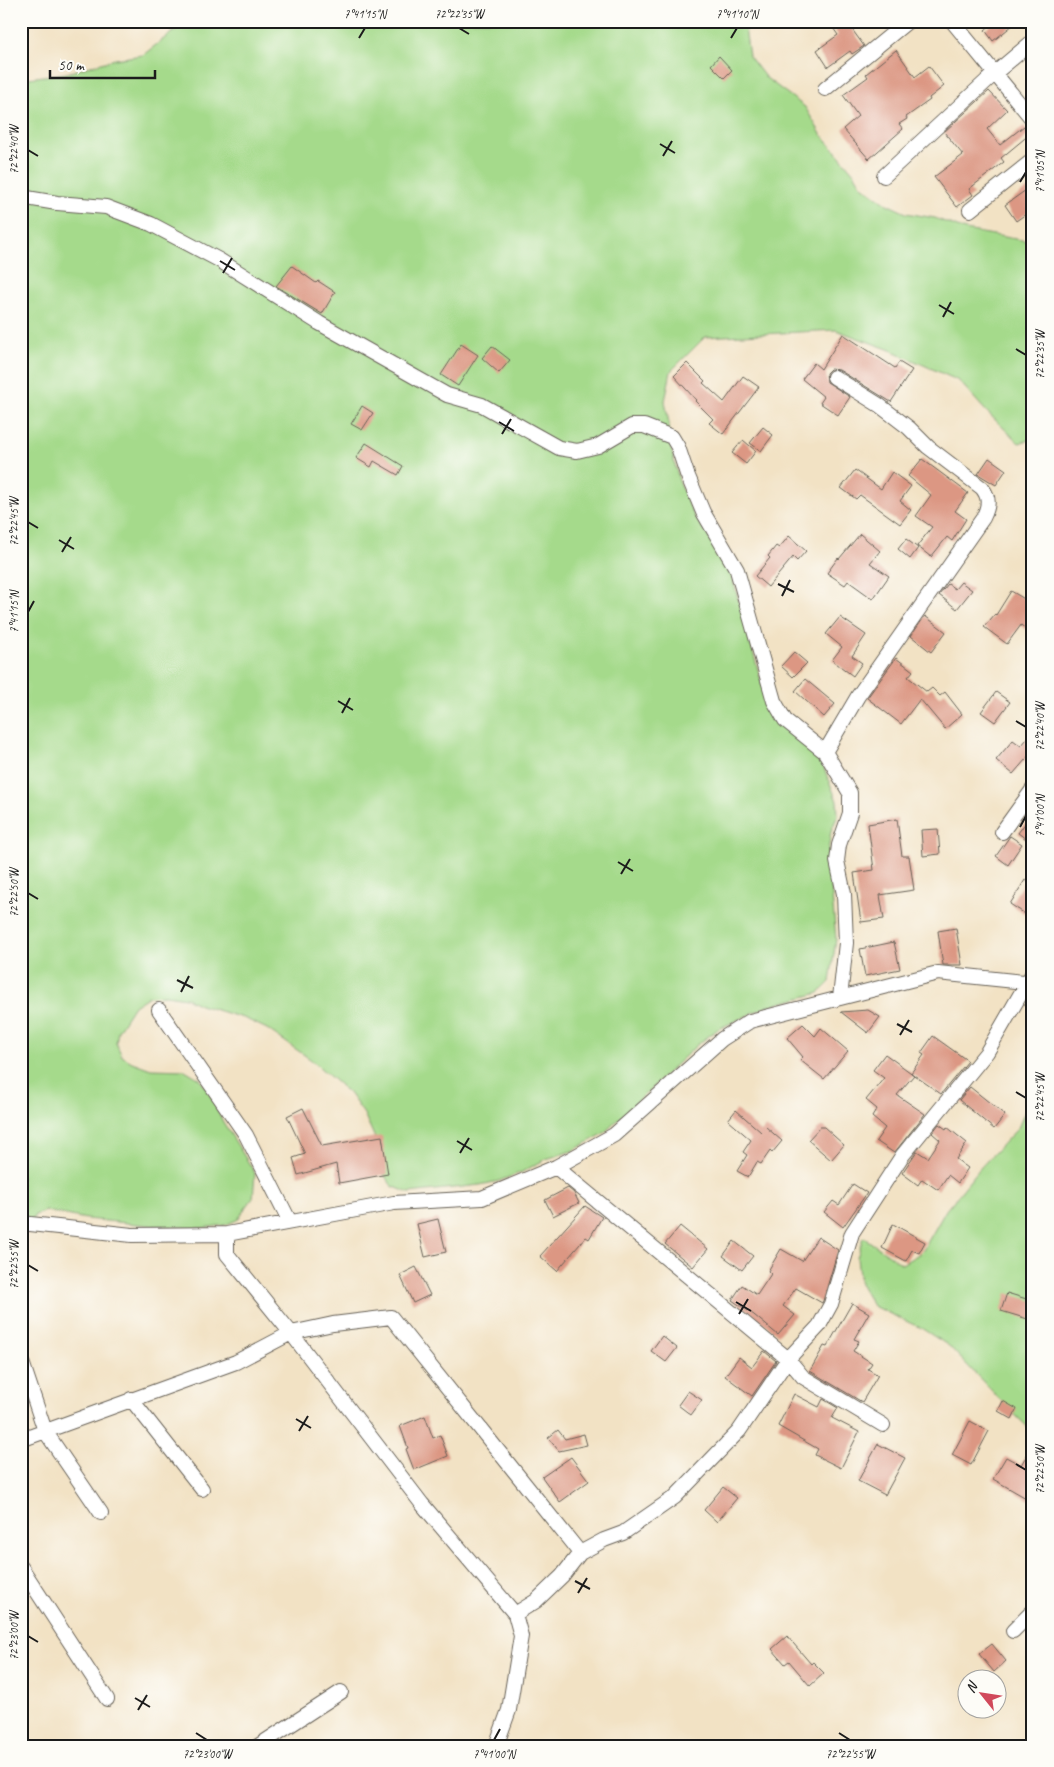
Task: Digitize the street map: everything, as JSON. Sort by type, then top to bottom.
[{"type":"street","points":[[825,89],[908,21]]},
{"type":"street","points":[[952,21],[1033,120]]},
{"type":"street","points":[[884,176],[994,74],[1033,41]]},
{"type":"street","points":[[970,210],[1033,160]]},
{"type":"street","points":[[21,197],[106,208],[152,224],[219,260],[319,323],[447,395],[482,405],[559,448],[577,451],[598,446],[632,426],[644,426],[672,436],[703,512],[738,570],[774,702],[785,720],[825,752],[850,793],[850,813],[839,845],[837,861],[844,894],[846,943],[840,998]]},
{"type":"street","points":[[825,752],[858,696],[983,518],[989,500],[982,488],[928,447],[909,428],[879,405],[834,377]]},
{"type":"street","points":[[1002,832],[1033,789]]},
{"type":"street","points":[[21,1223],[132,1236],[227,1234],[394,1204],[482,1198],[556,1167],[614,1135],[722,1039],[750,1021],[938,973],[1031,980],[987,1052],[902,1156],[852,1233],[831,1304],[819,1326],[788,1359],[739,1431],[675,1497],[623,1533],[604,1540],[580,1553],[562,1576],[536,1601],[515,1614]]},
{"type":"street","points":[[160,1010],[246,1135],[290,1222]]},
{"type":"street","points":[[556,1167],[788,1359],[803,1377],[883,1425]]},
{"type":"street","points":[[227,1234],[227,1254],[291,1333],[422,1504],[515,1614],[521,1636],[509,1710],[496,1746]]},
{"type":"street","points":[[21,1440],[236,1362],[291,1333],[334,1324],[391,1317],[580,1553]]},
{"type":"street","points":[[21,1359],[45,1431],[101,1513]]},
{"type":"street","points":[[131,1399],[202,1489]]},
{"type":"street","points":[[21,1567],[108,1699]]},
{"type":"street","points":[[1013,1631],[1033,1611]]},
{"type":"street","points":[[258,1746],[341,1692]]},
{"type":"green space","points":[[187,21],[744,21],[749,56],[765,77],[805,107],[821,134],[854,173],[862,186],[887,204],[906,213],[935,218],[965,230],[1033,242],[1033,439],[1019,443],[959,381],[888,349],[836,330],[705,337],[671,371],[665,401],[670,444],[679,481],[694,516],[730,570],[767,702],[777,723],[807,748],[823,766],[837,801],[838,815],[831,831],[828,852],[836,939],[830,982],[819,993],[768,1006],[718,1029],[697,1045],[603,1134],[572,1151],[546,1159],[522,1172],[499,1181],[409,1193],[392,1186],[382,1172],[381,1156],[374,1136],[364,1114],[349,1093],[310,1059],[267,1029],[246,1019],[200,1005],[186,998],[166,995],[149,996],[134,1006],[118,1031],[116,1043],[122,1056],[151,1069],[185,1070],[200,1079],[223,1122],[255,1173],[253,1198],[237,1220],[225,1225],[201,1228],[86,1219],[46,1211],[35,1215],[21,1243],[21,79],[67,73],[115,59],[143,55]]},
{"type":"green space","points":[[1033,1077],[1033,1432],[949,1346],[921,1328],[873,1306],[860,1284],[857,1258],[863,1237],[902,1264],[922,1252],[946,1210],[981,1167],[1018,1128],[1026,1109],[1027,1091]]},
{"type":"building","points":[[828,21],[846,21],[864,46],[852,54],[850,51],[828,67],[817,50],[838,35]]},
{"type":"building","points":[[995,21],[1018,21],[993,41],[985,30]]},
{"type":"building","points":[[896,50],[915,77],[929,66],[944,86],[929,98],[930,100],[906,117],[907,119],[899,124],[903,129],[869,159],[843,129],[858,116],[843,95],[868,77],[866,74]]},
{"type":"building","points":[[719,56],[732,70],[724,78],[711,65]]},
{"type":"building","points":[[989,91],[1007,110],[987,129],[1000,145],[1024,126],[1030,134],[1001,158],[1004,162],[969,189],[973,195],[957,207],[934,177],[963,155],[944,132]]},
{"type":"building","points":[[1033,185],[1033,209],[1016,221],[1005,205]]},
{"type":"building","points":[[292,266],[316,283],[318,281],[335,292],[322,314],[276,286]]},
{"type":"building","points":[[843,334],[895,368],[899,362],[912,370],[891,402],[839,370],[830,369],[826,373],[827,382],[850,397],[838,415],[820,403],[824,397],[802,379],[814,363],[821,369]]},
{"type":"building","points":[[461,344],[478,355],[458,386],[441,375]]},
{"type":"building","points":[[492,346],[510,360],[499,373],[482,358]]},
{"type":"building","points":[[687,363],[705,381],[703,383],[724,402],[743,376],[759,387],[723,434],[709,423],[713,419],[674,376]]},
{"type":"building","points":[[362,406],[373,413],[362,430],[351,424]]},
{"type":"building","points":[[763,427],[773,435],[761,451],[750,443]]},
{"type":"building","points":[[743,440],[756,451],[746,464],[732,453]]},
{"type":"building","points":[[366,443],[403,466],[398,475],[374,461],[371,467],[356,458]]},
{"type":"building","points":[[989,458],[1006,470],[996,485],[978,474]]},
{"type":"building","points":[[922,459],[968,493],[955,511],[966,519],[952,541],[947,537],[931,557],[917,546],[932,527],[916,516],[931,495],[908,476]]},
{"type":"building","points":[[855,470],[881,489],[892,472],[911,486],[900,501],[911,510],[900,524],[860,495],[856,499],[841,488]]},
{"type":"building","points":[[860,534],[880,551],[870,563],[889,576],[873,599],[848,581],[845,585],[827,573]]},
{"type":"building","points":[[789,536],[806,551],[797,561],[793,557],[768,587],[755,576],[770,558],[768,556],[776,546],[779,548]]},
{"type":"building","points":[[906,539],[918,548],[910,559],[898,549]]},
{"type":"building","points":[[961,582],[972,590],[957,609],[939,595],[948,584],[955,589]]},
{"type":"building","points":[[1011,591],[1033,604],[1033,635],[1021,625],[1007,644],[984,627],[996,615]]},
{"type":"building","points":[[925,616],[946,632],[931,652],[911,636]]},
{"type":"building","points":[[840,617],[866,635],[852,656],[862,663],[853,676],[832,660],[842,647],[826,634]]},
{"type":"building","points":[[794,652],[807,663],[793,677],[781,666]]},
{"type":"building","points":[[896,658],[913,671],[908,677],[927,692],[932,688],[940,696],[945,692],[962,714],[945,729],[920,699],[901,724],[867,698]]},
{"type":"building","points":[[805,679],[835,704],[824,717],[795,691]]},
{"type":"building","points":[[996,692],[1010,702],[995,722],[981,712]]},
{"type":"building","points":[[1033,732],[1033,751],[1013,774],[996,760],[1013,740],[1021,746]]},
{"type":"building","points":[[1033,813],[1033,844],[1018,833]]},
{"type":"building","points":[[897,819],[902,856],[909,856],[914,890],[880,895],[884,919],[861,922],[854,873],[874,870],[868,824]]},
{"type":"building","points":[[938,829],[940,854],[923,856],[921,830]]},
{"type":"building","points":[[1010,836],[1022,844],[1008,865],[996,856]]},
{"type":"building","points":[[1025,880],[1033,885],[1033,919],[1010,904]]},
{"type":"building","points":[[956,928],[962,965],[943,965],[938,931]]},
{"type":"building","points":[[894,942],[900,969],[865,976],[860,949]]},
{"type":"building","points":[[868,1010],[880,1017],[868,1033],[841,1012]]},
{"type":"building","points":[[803,1024],[815,1036],[821,1028],[848,1051],[824,1079],[800,1060],[803,1057],[787,1038]]},
{"type":"building","points":[[933,1036],[968,1061],[941,1094],[911,1073],[924,1055],[921,1053]]},
{"type":"building","points":[[885,1054],[914,1075],[897,1095],[925,1114],[894,1153],[876,1141],[885,1128],[872,1117],[877,1109],[866,1100],[884,1078],[873,1070]]},
{"type":"building","points":[[970,1087],[1005,1115],[994,1129],[959,1100]]},
{"type":"building","points":[[303,1108],[322,1146],[382,1136],[388,1174],[339,1183],[336,1164],[298,1175],[293,1158],[305,1154],[287,1116]]},
{"type":"building","points":[[736,1110],[761,1132],[766,1127],[782,1141],[772,1153],[770,1151],[761,1164],[757,1162],[748,1177],[737,1171],[747,1155],[743,1152],[751,1140],[728,1120]]},
{"type":"building","points":[[939,1124],[946,1129],[947,1127],[967,1143],[956,1159],[968,1168],[958,1183],[948,1175],[938,1190],[922,1179],[918,1185],[902,1173],[917,1151],[928,1158],[940,1140],[932,1133]]},
{"type":"building","points":[[820,1127],[824,1127],[844,1145],[831,1160],[808,1140]]},
{"type":"building","points":[[853,1184],[867,1193],[843,1227],[824,1212],[833,1201],[839,1205]]},
{"type":"building","points":[[568,1188],[574,1193],[579,1203],[553,1216],[545,1200]]},
{"type":"building","points":[[585,1206],[602,1217],[589,1239],[586,1237],[557,1271],[540,1256]]},
{"type":"building","points":[[438,1219],[446,1252],[425,1257],[417,1224]]},
{"type":"building","points":[[893,1224],[925,1242],[919,1253],[912,1250],[906,1261],[882,1248]]},
{"type":"building","points":[[680,1226],[708,1249],[693,1267],[665,1244]]},
{"type":"building","points":[[818,1237],[838,1250],[822,1303],[796,1288],[783,1306],[795,1315],[778,1335],[732,1300],[742,1285],[757,1295],[771,1274],[768,1271],[781,1249],[802,1261]]},
{"type":"building","points":[[734,1241],[753,1256],[742,1270],[723,1256]]},
{"type":"building","points":[[416,1267],[430,1295],[413,1303],[400,1275]]},
{"type":"building","points":[[1007,1293],[1033,1301],[1031,1320],[1001,1311]]},
{"type":"building","points":[[852,1303],[869,1313],[854,1339],[859,1341],[853,1351],[872,1363],[868,1369],[878,1375],[862,1402],[810,1371],[824,1346],[827,1347]]},
{"type":"building","points":[[662,1336],[677,1348],[666,1362],[651,1351]]},
{"type":"building","points":[[764,1351],[776,1361],[752,1396],[725,1376],[739,1357],[752,1367]]},
{"type":"building","points":[[688,1391],[702,1400],[691,1415],[678,1405]]},
{"type":"building","points":[[794,1394],[819,1407],[823,1399],[838,1408],[832,1418],[859,1432],[841,1468],[815,1455],[818,1449],[778,1426]]},
{"type":"building","points":[[1003,1401],[1017,1409],[1012,1419],[998,1411]]},
{"type":"building","points":[[425,1416],[433,1438],[440,1435],[448,1456],[414,1470],[400,1426]]},
{"type":"building","points":[[970,1421],[989,1431],[971,1465],[952,1455]]},
{"type":"building","points":[[558,1430],[565,1439],[584,1434],[587,1445],[559,1451],[548,1438]]},
{"type":"building","points":[[878,1444],[905,1458],[885,1495],[858,1481]]},
{"type":"building","points":[[1033,1444],[1033,1502],[993,1479],[1006,1457],[1021,1465]]},
{"type":"building","points":[[571,1457],[589,1481],[560,1502],[542,1477]]},
{"type":"building","points":[[723,1487],[737,1498],[717,1522],[704,1510]]},
{"type":"building","points":[[787,1636],[811,1664],[813,1662],[824,1673],[810,1686],[789,1661],[785,1664],[772,1649]]},
{"type":"building","points":[[992,1644],[1006,1661],[996,1670],[992,1670],[979,1654]]}]
